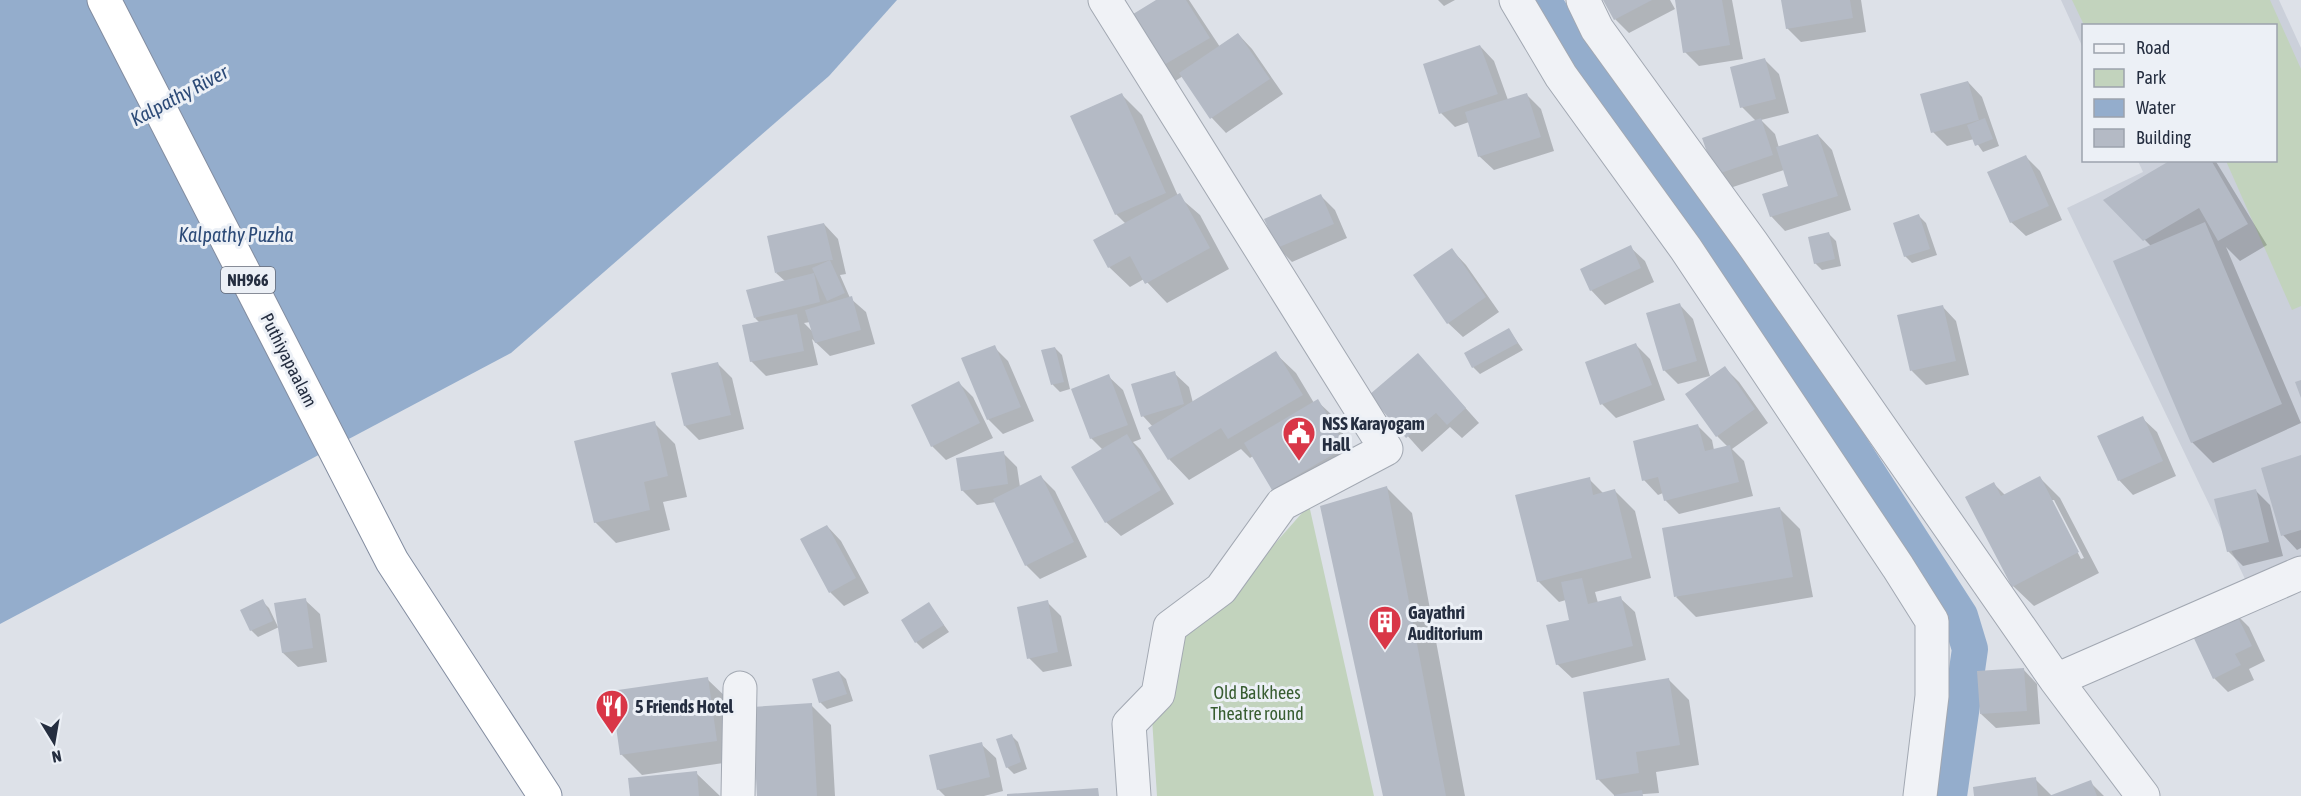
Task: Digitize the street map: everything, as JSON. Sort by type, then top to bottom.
[{"type":"highway","name":"Puthiyapaalam","points":[[104,0],[392,561],[545,796]]},
{"type":"street","points":[[1105,0],[1386,449],[1282,504],[1221,589],[1170,627],[1158,694],[1129,724],[1134,796]]},
{"type":"street","points":[[1516,0],[1561,76],[1686,249],[1932,621],[1932,696],[1920,796]]},
{"type":"street","points":[[1583,0],[1598,29],[1766,262],[2056,680],[2143,796]]},
{"type":"street","points":[[2056,680],[2301,573]]},
{"type":"street","points":[[738,796],[740,688]]},
{"type":"shaded area","points":[[2061,0],[2279,0],[2301,48],[2301,590],[2257,604],[2067,208],[2143,172],[2138,162],[2277,162],[2277,24],[2082,24],[2082,46]]},
{"type":"green space","points":[[2072,0],[2270,0],[2301,69],[2301,306],[2292,310],[2226,162],[2277,162],[2277,24],[2084,24]]},
{"type":"green space","name":"Old Balkhees Theatre round","points":[[1309,505],[1374,796],[1157,796],[1152,718],[1185,627],[1250,572]]},
{"type":"water","name":"Kalpathy Puzha","points":[[0,0],[897,0],[829,76],[511,353],[0,624]]},
{"type":"building","points":[[1156,0],[1186,0],[1210,38],[1157,69],[1125,19]]},
{"type":"building","points":[[1603,0],[1652,0],[1614,20]]},
{"type":"building","points":[[1675,0],[1722,0],[1730,45],[1683,53]]},
{"type":"building","points":[[1781,0],[1850,0],[1853,18],[1786,29]]},
{"type":"building","points":[[1238,33],[1270,79],[1210,119],[1179,73]]},
{"type":"building","points":[[1480,45],[1498,94],[1439,114],[1423,64]]},
{"type":"building","points":[[1765,58],[1776,99],[1740,108],[1730,67]]},
{"type":"building","points":[[1968,81],[1979,120],[1931,133],[1920,94]]},
{"type":"building","points":[[1122,93],[1166,193],[1115,215],[1070,116]]},
{"type":"building","points":[[1527,93],[1541,137],[1478,157],[1465,112]]},
{"type":"building","points":[[1761,118],[1773,155],[1715,175],[1702,138]]},
{"type":"building","points":[[1985,118],[1993,139],[1975,146],[1967,125]]},
{"type":"building","points":[[1818,134],[1838,196],[1770,217],[1762,194],[1788,186],[1776,147]]},
{"type":"building","points":[[2026,155],[2049,206],[2010,223],[1987,172]]},
{"type":"building","points":[[2168,162],[2212,162],[2248,224],[2218,241],[2199,208],[2143,241],[2103,200]]},
{"type":"building","points":[[1180,193],[1210,248],[1145,284],[1130,256],[1108,268],[1093,240]]},
{"type":"building","points":[[1321,194],[1334,224],[1277,248],[1264,219]]},
{"type":"building","points":[[1919,214],[1930,249],[1904,257],[1893,223]]},
{"type":"building","points":[[2205,222],[2282,404],[2191,443],[2113,261]]},
{"type":"building","points":[[824,223],[833,260],[775,273],[767,236]]},
{"type":"building","points":[[1829,232],[1835,259],[1814,264],[1808,237]]},
{"type":"building","points":[[1631,245],[1641,268],[1590,291],[1580,269]]},
{"type":"building","points":[[1452,248],[1486,297],[1447,324],[1413,275]]},
{"type":"building","points":[[830,260],[845,293],[827,301],[812,268]]},
{"type":"building","points":[[814,273],[820,302],[754,318],[746,290]]},
{"type":"building","points":[[852,296],[861,330],[815,343],[805,310]]},
{"type":"building","points":[[1680,303],[1697,361],[1663,371],[1646,313]]},
{"type":"building","points":[[1943,305],[1956,361],[1910,371],[1897,315]]},
{"type":"building","points":[[797,314],[804,351],[750,362],[742,325]]},
{"type":"building","points":[[1509,328],[1518,343],[1472,368],[1464,353]]},
{"type":"building","points":[[1636,343],[1652,385],[1600,405],[1585,362]]},
{"type":"building","points":[[995,345],[1021,407],[987,420],[961,358]]},
{"type":"building","points":[[1055,347],[1064,382],[1051,385],[1041,350]]},
{"type":"building","points":[[1276,351],[1303,395],[1228,439],[1221,428],[1168,460],[1148,428]]},
{"type":"building","points":[[1418,353],[1466,408],[1447,425],[1436,413],[1406,438],[1369,395]]},
{"type":"building","points":[[718,362],[731,415],[684,426],[671,373]]},
{"type":"building","points":[[1725,366],[1755,409],[1716,437],[1685,394]]},
{"type":"building","points":[[1175,371],[1184,404],[1141,417],[1131,384]]},
{"type":"building","points":[[1109,374],[1128,425],[1090,439],[1071,389]]},
{"type":"building","points":[[2301,380],[2301,398],[2295,382]]},
{"type":"building","points":[[959,381],[980,423],[931,447],[911,405]]},
{"type":"building","points":[[1318,399],[1346,447],[1272,490],[1244,443]]},
{"type":"building","points":[[2143,416],[2163,461],[2118,481],[2097,436]]},
{"type":"building","points":[[655,421],[668,476],[644,482],[650,510],[594,523],[574,441]]},
{"type":"building","points":[[1698,424],[1705,451],[1730,445],[1739,482],[1664,501],[1658,477],[1642,481],[1633,441]]},
{"type":"building","points":[[1127,434],[1161,490],[1105,523],[1071,467]]},
{"type":"building","points":[[1004,451],[1008,484],[961,491],[956,458]]},
{"type":"building","points":[[2301,455],[2301,530],[2281,536],[2261,468]]},
{"type":"building","points":[[1041,475],[1074,542],[1025,566],[993,499]]},
{"type":"building","points":[[2040,476],[2079,552],[2012,587],[1965,497],[1994,482],[2001,496]]},
{"type":"building","points":[[1590,477],[1593,495],[1615,489],[1632,558],[1537,582],[1515,495]]},
{"type":"building","name":"Gayathri Auditorium","points":[[1387,486],[1446,796],[1383,796],[1320,506]]},
{"type":"building","points":[[2256,489],[2269,542],[2227,552],[2214,499]]},
{"type":"building","points":[[1780,507],[1793,577],[1674,597],[1662,528]]},
{"type":"building","points":[[827,525],[856,578],[829,593],[800,539]]},
{"type":"building","points":[[1582,578],[1588,604],[1621,596],[1633,646],[1556,665],[1546,625],[1569,620],[1561,582]]},
{"type":"building","points":[[306,598],[313,648],[282,653],[274,603]]},
{"type":"building","points":[[263,599],[273,621],[250,631],[240,610]]},
{"type":"building","points":[[1048,600],[1058,652],[1027,659],[1017,607]]},
{"type":"building","points":[[929,602],[944,625],[915,643],[901,620]]},
{"type":"building","points":[[2235,611],[2252,646],[2235,654],[2241,665],[2213,679],[2191,632]]},
{"type":"building","points":[[2024,668],[2027,711],[1980,714],[1977,671]]},
{"type":"building","points":[[839,671],[847,694],[819,703],[812,679]]},
{"type":"building","points":[[708,677],[717,741],[620,755],[611,691]]},
{"type":"building","points":[[1669,678],[1680,745],[1636,752],[1639,773],[1596,780],[1583,692]]},
{"type":"building","points":[[812,703],[817,796],[757,796],[752,707]]},
{"type":"building","points":[[1012,734],[1021,762],[1006,768],[996,739]]},
{"type":"building","points":[[982,742],[990,777],[937,790],[929,755]]},
{"type":"building","points":[[697,771],[699,796],[630,796],[628,778]]},
{"type":"building","points":[[2036,777],[2038,796],[1974,796],[1973,787]]},
{"type":"building","points":[[2091,780],[2097,796],[2049,796]]},
{"type":"building","points":[[1098,788],[1099,796],[1007,796],[1007,794]]},
{"type":"building","points":[[1642,790],[1643,796],[1614,796],[1614,795]]},
{"type":"waterway","points":[[1543,0],[1591,80],[1739,273],[1960,616],[1970,649],[1949,796]]},
{"type":"place","name":"NSS Karayogam Hall","points":[[1299,462]]},
{"type":"place","name":"Gayathri Auditorium","points":[[1385,651]]},
{"type":"place","name":"5 Friends Hotel","points":[[612,735]]},
{"type":"water label","name":"Kalpathy River","points":[[179,95]]}]
